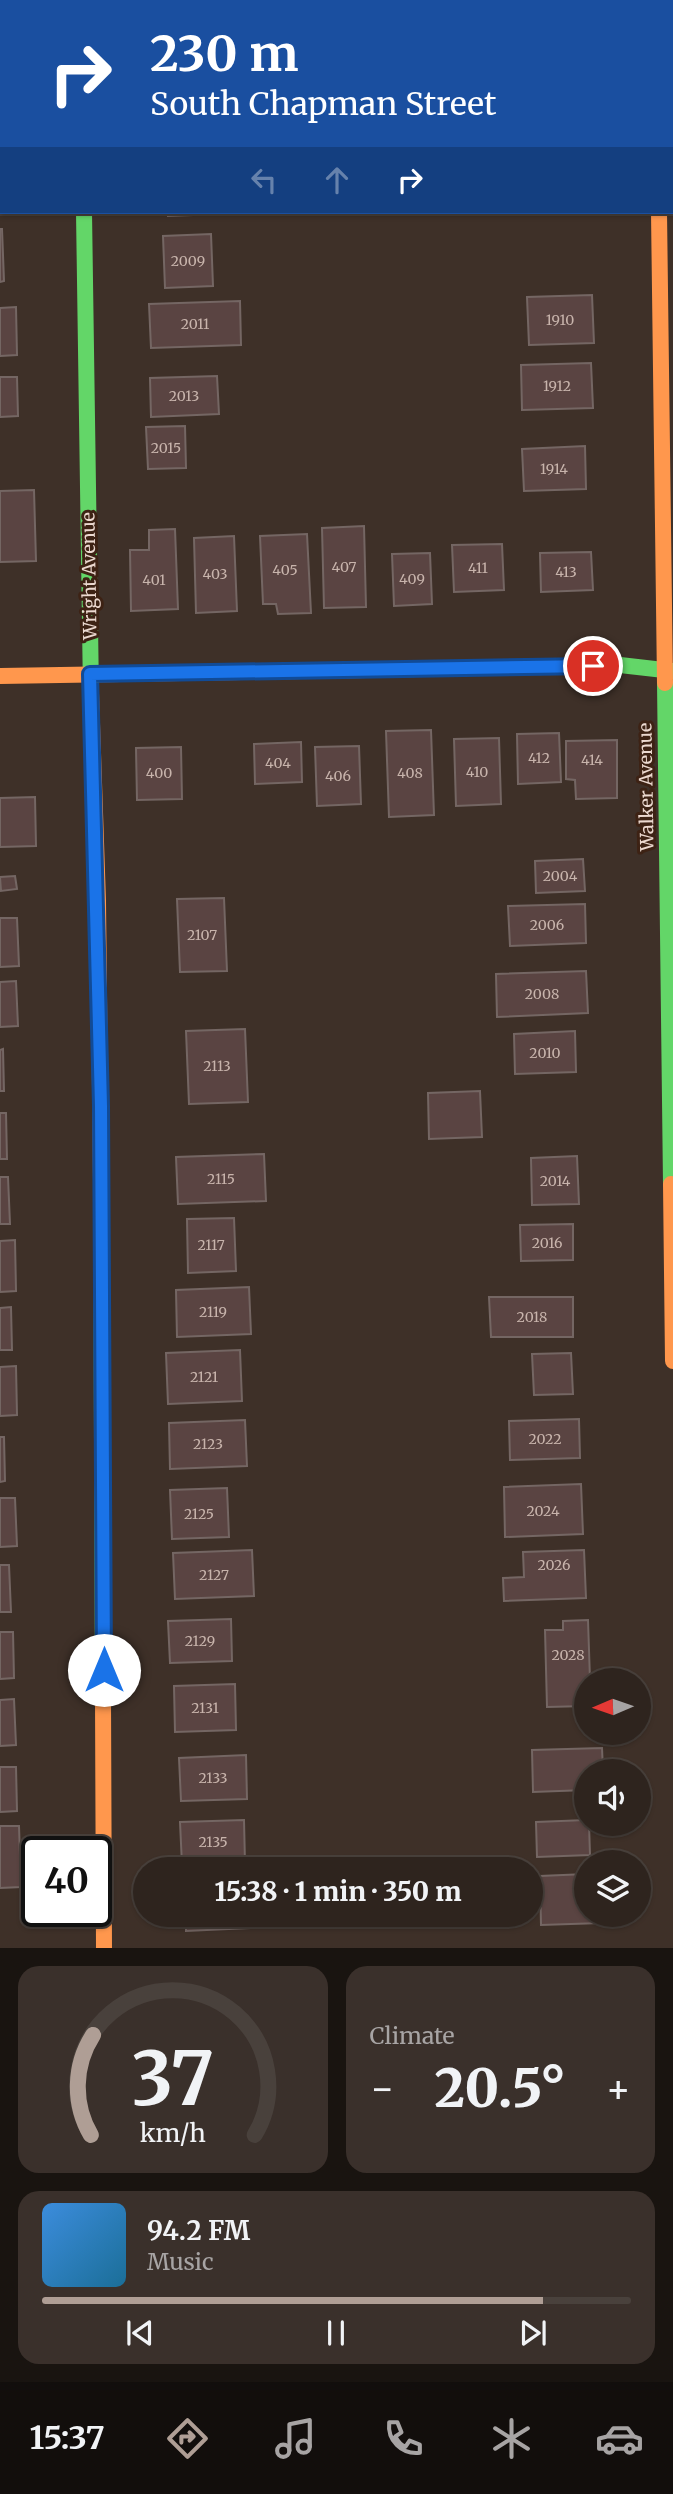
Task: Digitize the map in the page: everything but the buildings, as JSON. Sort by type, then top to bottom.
[{"type":"street","name":"Wright Avenue","points":[[84,214],[90,674],[101,1119],[104,1948]]},
{"type":"street","name":"Walker Avenue","points":[[659,214],[668,670],[673,1361]]},
{"type":"street","points":[[0,676],[620,665],[668,670]]},
{"type":"traffic: fast","points":[[84,214],[91,693]]},
{"type":"traffic: fast","points":[[365,670],[620,665],[673,671]]},
{"type":"traffic: fast","points":[[665,683],[671,1184]]},
{"type":"traffic: fast","points":[[101,1181],[103,1698]]},
{"type":"traffic: slow","points":[[659,214],[665,683]]},
{"type":"traffic: slow","points":[[0,676],[365,670]]},
{"type":"traffic: slow","points":[[91,693],[98,901],[101,1181]]},
{"type":"traffic: slow","points":[[671,1184],[673,1361]]},
{"type":"traffic: slow","points":[[103,1698],[104,1948]]},
{"type":"route","points":[[104,1670],[101,1106],[98,901],[90,674],[593,666]]}]
